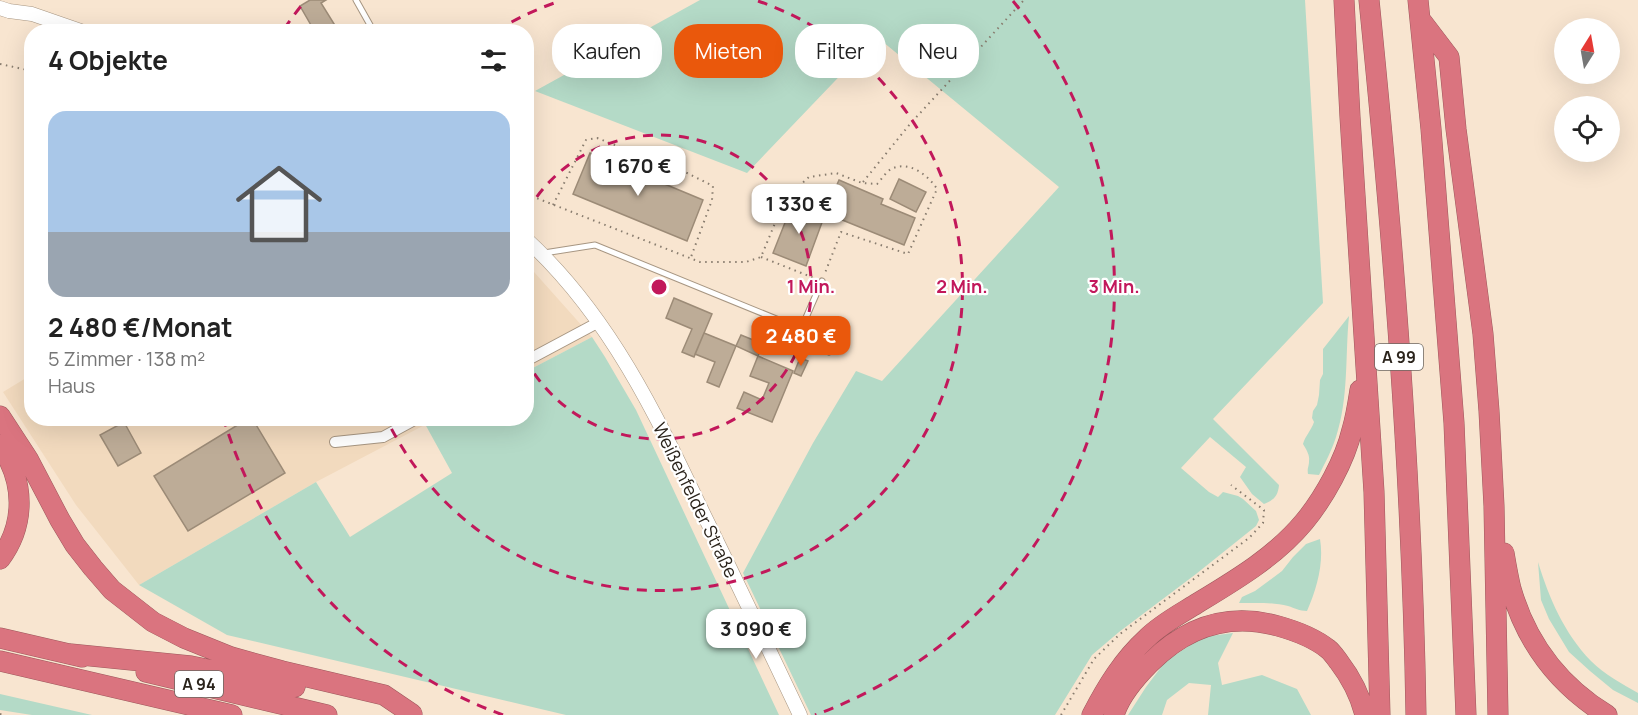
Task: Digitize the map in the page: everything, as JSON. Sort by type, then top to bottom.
[{"type":"highway","points":[[1344,0],[1374,492],[1380,715]]},
{"type":"highway","name":"A 99","points":[[1369,0],[1395,295],[1415,641],[1416,715]]},
{"type":"highway","points":[[1419,9],[1449,57],[1456,129],[1483,334],[1494,506],[1498,715]]},
{"type":"highway","name":"A 99","points":[[1419,9],[1431,129],[1454,423],[1466,715]]},
{"type":"highway","points":[[1092,715],[1118,670],[1148,636],[1248,572],[1296,531],[1318,504],[1343,456],[1353,429],[1365,351]]},
{"type":"highway","points":[[0,416],[28,459],[75,545],[112,590],[153,622],[184,638],[231,657],[384,695],[415,714]]},
{"type":"highway","points":[[0,445],[18,489],[20,509],[14,537],[0,559]]},
{"type":"highway","points":[[1494,506],[1511,588],[1526,628],[1558,676],[1589,704],[1607,715]]},
{"type":"highway","points":[[1114,715],[1125,691],[1157,655],[1185,635],[1229,620],[1262,622],[1299,632],[1329,650],[1351,677],[1365,715]]},
{"type":"highway","name":"A 94","points":[[0,638],[327,715]]},
{"type":"highway","points":[[71,654],[191,666],[415,714]]},
{"type":"highway","name":"A 94","points":[[0,661],[232,715]]},
{"type":"street","points":[[17,0],[32,14]]},
{"type":"street","points":[[0,8],[32,14],[61,24]]},
{"type":"street","name":"Weißenfelder Straße","points":[[534,246],[599,322],[620,352],[643,392],[800,715]]},
{"type":"street","points":[[534,357],[599,322]]},
{"type":"street","points":[[335,442],[383,437],[403,426]]},
{"type":"lane","points":[[356,0],[370,24]]},
{"type":"lane","points":[[542,253],[595,245],[801,329],[829,352]]},
{"type":"lane","points":[[801,329],[822,282]]},
{"type":"path","points":[[862,183],[910,124],[1024,0]]},
{"type":"path","points":[[0,64],[24,68]]},
{"type":"path","points":[[553,205],[586,140],[597,138],[687,173],[713,186],[712,200],[691,259]]},
{"type":"path","points":[[534,197],[700,262],[746,262],[761,257],[822,282],[841,232],[908,255],[937,189],[931,179],[917,169],[902,167],[890,169],[877,184],[862,183],[836,173],[809,177],[785,199],[761,257]]},
{"type":"path","points":[[1061,715],[1095,659],[1120,634],[1249,538],[1263,523],[1264,510],[1231,485]]},
{"type":"shaded area","points":[[534,272],[592,337],[534,367]]},
{"type":"shaded area","points":[[24,379],[24,425],[3,392]]},
{"type":"shaded area","points":[[25,426],[423,426],[316,482],[139,585],[76,505]]},
{"type":"green space","points":[[700,0],[1305,0],[1323,303],[1213,419],[1279,485],[1278,492],[1273,499],[1264,504],[1252,494],[1240,477],[1246,467],[1210,437],[1181,468],[1218,497],[1223,492],[1243,499],[1256,511],[1259,520],[1256,526],[1092,655],[1055,715],[811,715],[743,573],[813,443],[856,371],[882,381],[1059,187],[927,78],[979,78],[979,24],[898,24],[898,54],[886,44],[886,24],[795,24],[795,78],[838,78],[747,173],[535,91],[559,78],[662,78],[662,24],[656,24]]},
{"type":"green space","points":[[1349,316],[1345,392],[1340,422],[1336,437],[1319,475],[1308,474],[1309,457],[1303,444],[1314,422],[1313,411],[1317,405],[1320,380],[1323,374],[1323,349]]},
{"type":"green space","points":[[592,337],[636,410],[779,715],[566,715],[227,635],[139,585],[316,482],[350,537],[452,473],[426,426],[534,426],[534,367]]},
{"type":"green space","points":[[1320,539],[1319,575],[1307,611],[1276,604],[1239,603],[1242,597],[1255,591],[1282,571],[1306,544]]},
{"type":"green space","points":[[1538,562],[1552,602],[1573,639],[1596,666],[1638,693],[1638,703],[1613,690],[1569,652],[1549,619],[1541,600]]},
{"type":"green space","points":[[1233,633],[1218,663],[1222,685],[1262,675],[1297,689],[1311,715],[1208,715],[1211,685],[1189,683],[1167,700],[1162,715],[1128,715],[1165,662],[1202,637]]},
{"type":"green space","points":[[0,694],[92,715],[32,715],[0,710]]},
{"type":"building","points":[[310,0],[326,0],[321,3],[334,24],[310,24],[300,6]]},
{"type":"building","points":[[590,153],[703,200],[687,241],[573,194]]},
{"type":"building","points":[[899,179],[926,192],[916,212],[890,199]]},
{"type":"building","points":[[839,180],[883,199],[881,204],[915,218],[904,245],[825,213]]},
{"type":"building","points":[[792,205],[824,217],[806,266],[773,253]]},
{"type":"building","points":[[674,298],[712,314],[694,357],[682,352],[692,329],[666,318]]},
{"type":"building","points":[[704,333],[736,346],[719,387],[707,382],[715,362],[695,354]]},
{"type":"building","points":[[741,335],[763,344],[758,356],[736,346]]},
{"type":"building","points":[[758,356],[793,371],[772,422],[737,408],[744,392],[762,400],[769,383],[750,376]]},
{"type":"building","points":[[800,358],[808,361],[801,376],[794,373]]},
{"type":"building","points":[[117,426],[126,426],[141,453],[118,466],[100,435]]},
{"type":"building","points":[[236,426],[257,426],[285,473],[188,531],[154,476]]}]
